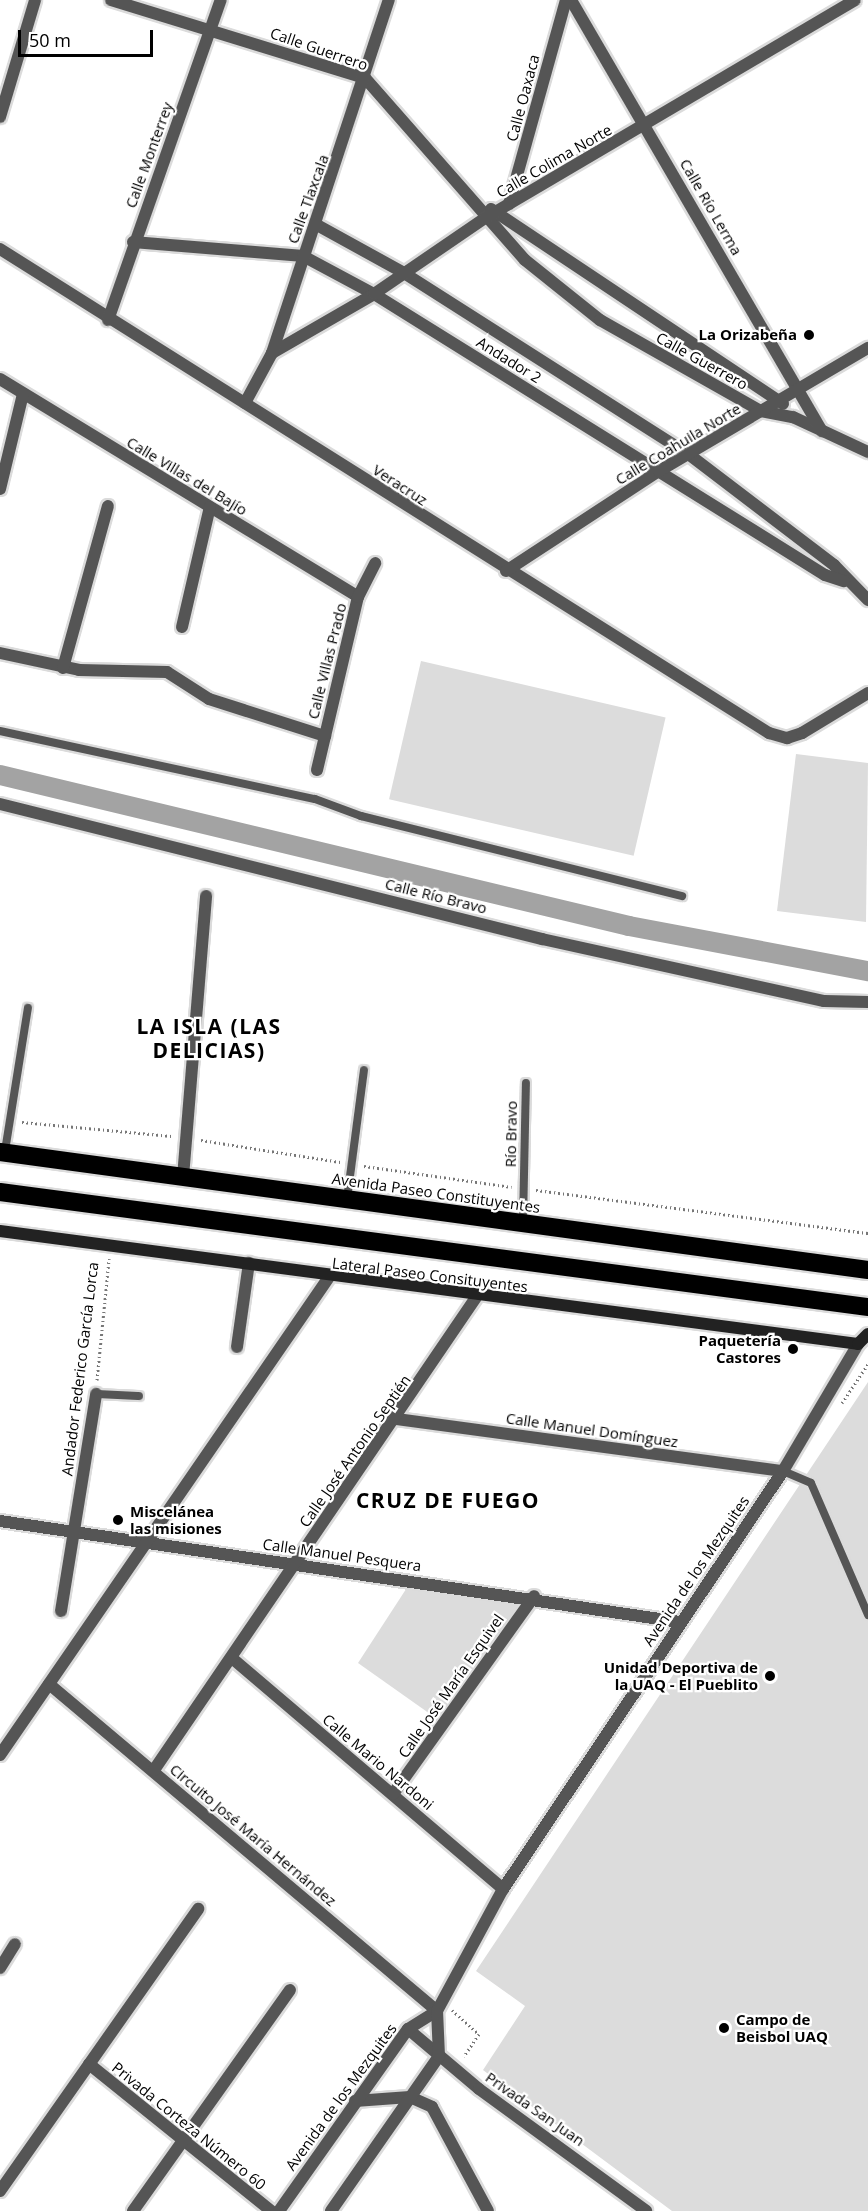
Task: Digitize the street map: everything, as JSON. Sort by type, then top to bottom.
[{"type":"highway","name":"Avenida Paseo Constituyentes","points":[[2,1152],[868,1270]]},
{"type":"highway","points":[[0,1192],[868,1307]]},
{"type":"street","points":[[0,117],[35,0]]},
{"type":"street","name":"Calle Guerrero","points":[[111,0],[212,28],[365,78],[491,215],[525,260],[600,320],[761,411],[793,417],[868,452]]},
{"type":"street","name":"Calle Monterrey","points":[[108,320],[133,242],[221,0]]},
{"type":"street","name":"Calle Tlaxcala","points":[[245,403],[272,353],[303,256],[317,225],[389,0]]},
{"type":"street","name":"Calle Oaxaca","points":[[509,204],[566,0]]},
{"type":"street","name":"Calle Río Lerma","points":[[571,0],[646,124],[822,430]]},
{"type":"street","name":"Calle Colima Norte","points":[[272,353],[374,294],[509,204],[855,0]]},
{"type":"street","name":"Calle Guerrero","points":[[491,215],[780,400],[793,417]]},
{"type":"street","name":"Andador 2","points":[[317,225],[404,273],[687,453],[834,565],[844,581],[868,600]]},
{"type":"street","name":"Andador 2","points":[[133,242],[303,256],[374,294],[825,575],[844,581]]},
{"type":"street","name":"Veracruz","points":[[0,249],[108,320],[245,403],[506,571],[769,733],[787,738],[868,693]]},
{"type":"street","name":"Calle Coahuila Norte","points":[[506,571],[687,453],[868,348]]},
{"type":"street","name":"Calle Villas del Bajío","points":[[0,379],[358,597]]},
{"type":"street","points":[[0,489],[23,394]]},
{"type":"street","points":[[63,668],[108,506]]},
{"type":"street","points":[[182,627],[210,507]]},
{"type":"street","name":"Calle Villas Prado","points":[[317,770],[358,597],[375,562]]},
{"type":"street","points":[[0,654],[63,668],[167,672],[209,699],[325,736]]},
{"type":"street","name":"Calle Río Bravo","points":[[0,804],[542,939],[824,1001],[868,1002]]},
{"type":"street","points":[[183,1177],[206,896]]},
{"type":"street","name":"Lateral Paseo Consituyentes","points":[[0,1231],[249,1263],[329,1277],[858,1344]]},
{"type":"street","points":[[237,1347],[249,1263]]},
{"type":"street","points":[[0,1755],[329,1277]]},
{"type":"street","name":"Calle José Antonio Septién","points":[[154,1770],[397,1419],[477,1296]]},
{"type":"street","name":"Avenida de los Mezquites","points":[[279,2211],[408,2029],[436,2010],[503,1889],[783,1471],[858,1344],[868,1334]]},
{"type":"street","name":"Andador Federico García Lorca","points":[[61,1611],[96,1394]]},
{"type":"street","name":"Calle Manuel Domínguez","points":[[397,1419],[783,1471]]},
{"type":"street","name":"Calle Manuel Pesquera","points":[[0,1521],[534,1596],[680,1622]]},
{"type":"street","name":"Calle José María Esquivel","points":[[393,1794],[534,1596]]},
{"type":"street","name":"Calle Mario Nardoni","points":[[233,1659],[503,1889]]},
{"type":"street","name":"Circuito José María Hernández","points":[[49,1684],[154,1770],[436,2010]]},
{"type":"street","points":[[0,2192],[198,1909]]},
{"type":"street","points":[[0,1968],[15,1944]]},
{"type":"street","points":[[133,2211],[184,2143],[290,1990]]},
{"type":"street","points":[[331,2211],[440,2056],[436,2010]]},
{"type":"street","name":"Privada San Juan","points":[[408,2029],[494,2100],[646,2211]]},
{"type":"street","name":"Privada Corteza Número 60","points":[[89,2064],[271,2211]]},
{"type":"street","points":[[355,2101],[410,2097],[440,2117],[488,2211]]},
{"type":"lane","points":[[0,731],[315,799],[361,816],[682,896]]},
{"type":"lane","points":[[2,1152],[28,1008]]},
{"type":"lane","points":[[346,1199],[364,1070]]},
{"type":"lane","name":"Río Bravo","points":[[523,1222],[526,1083]]},
{"type":"lane","points":[[96,1394],[139,1396]]},
{"type":"lane","points":[[783,1471],[810,1483],[868,1615]]},
{"type":"path","points":[[9,1120],[185,1138],[523,1189],[868,1233]]},
{"type":"path","name":"Andador Federico García Lorca","points":[[96,1394],[110,1245]]},
{"type":"shaded area","points":[[421,661],[666,717],[634,856],[389,799]]},
{"type":"shaded area","points":[[796,754],[868,763],[866,922],[777,911]]},
{"type":"shaded area","name":"Unidad Deportiva de la UAQ - El Pueblito","points":[[868,1382],[868,2211],[672,2211],[483,2070],[525,2006],[476,1971]]},
{"type":"shaded area","points":[[410,1583],[524,1599],[440,1721],[358,1663]]},
{"type":"waterway","points":[[0,775],[629,926],[868,971]]},
{"type":"place","name":"La Orizabeña","points":[[809,335]]},
{"type":"place","name":"Paquetería Castores","points":[[793,1349]]},
{"type":"place","name":"Miscelánea las misiones","points":[[118,1520]]},
{"type":"place","name":"Unidad Deportiva de la UAQ - El Pueblito","points":[[770,1676]]},
{"type":"place","name":"Campo de Beisbol UAQ","points":[[724,2028]]},
{"type":"district","name":"LA ISLA (LAS DELICIAS)","points":[[209,1038]]},
{"type":"district","name":"CRUZ DE FUEGO","points":[[448,1500]]}]
